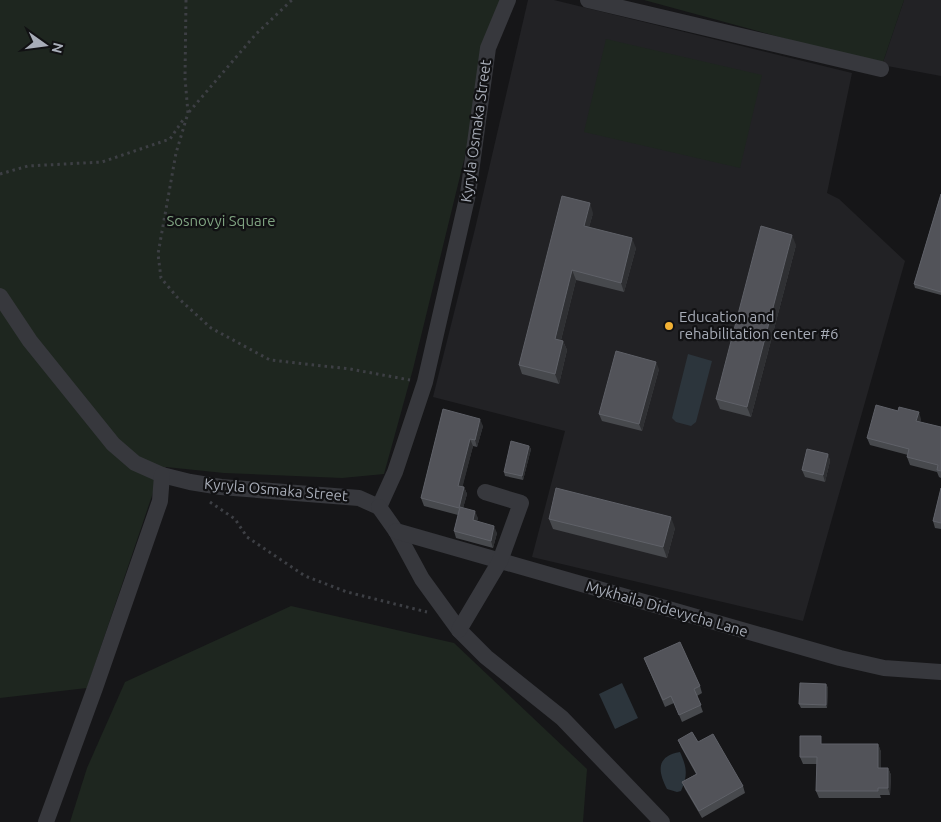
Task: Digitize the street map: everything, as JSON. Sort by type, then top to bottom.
[{"type":"street","name":"Kyryla Osmaka Street","points":[[0,296],[30,341],[112,444],[135,463],[162,475],[190,482],[221,487],[360,498],[379,507],[395,472],[425,382],[468,194],[488,48],[508,0]]},
{"type":"street","points":[[588,0],[881,69]]},
{"type":"street","points":[[46,822],[96,688],[160,501],[162,475]]},
{"type":"street","points":[[454,624],[500,561],[521,503],[485,492]]},
{"type":"street","points":[[379,507],[396,531],[422,579],[454,624],[486,657],[562,718],[662,822]]},
{"type":"street","name":"Mykhaila Didevycha Lane","points":[[396,531],[840,658],[884,668],[941,672]]},
{"type":"path","points":[[186,0],[185,78],[188,113],[176,153],[158,254],[161,278],[177,297],[211,328],[270,360],[350,369],[425,382]]},
{"type":"path","points":[[0,174],[28,166],[102,162],[170,139],[188,113],[256,34],[292,0]]},
{"type":"path","points":[[206,500],[235,519],[247,536],[305,576],[347,592],[454,624]]},
{"type":"shaded area","name":"Education and rehabilitation center #6","points":[[528,0],[554,0],[852,73],[827,193],[839,199],[905,261],[803,621],[532,557],[565,431],[433,397],[475,229]]},
{"type":"shaded area","points":[[904,0],[941,0],[941,76],[882,65]]},
{"type":"shaded area","points":[[688,354],[712,361],[696,422],[691,426],[676,422],[672,418]]},
{"type":"shaded area","points":[[622,683],[638,718],[615,729],[599,694]]},
{"type":"shaded area","points":[[680,752],[686,776],[681,791],[677,792],[667,789],[662,776],[661,765],[667,757]]},
{"type":"green space","name":"Sosnovyi Square","points":[[0,0],[503,0],[413,369],[384,474],[342,478],[224,473],[166,467],[161,469],[87,688],[0,698]]},
{"type":"green space","points":[[644,0],[904,0],[882,65]]},
{"type":"green space","points":[[606,39],[762,75],[740,168],[584,132]]},
{"type":"green space","points":[[291,606],[454,643],[587,769],[583,822],[70,822],[87,768],[125,682]]},
{"type":"building","points":[[941,194],[941,292],[914,284]]},
{"type":"building","points":[[562,196],[590,203],[584,226],[632,238],[621,283],[572,270],[555,339],[563,341],[555,374],[519,365]]},
{"type":"building","points":[[761,226],[792,235],[747,407],[716,399]]},
{"type":"building","points":[[616,351],[656,362],[639,424],[599,414]]},
{"type":"building","points":[[876,405],[898,411],[899,407],[919,412],[916,421],[941,427],[941,471],[937,470],[938,465],[907,457],[909,449],[867,438]]},
{"type":"building","points":[[443,409],[480,419],[475,440],[470,439],[458,486],[464,487],[459,508],[421,498]]},
{"type":"building","points":[[511,441],[529,446],[522,476],[504,472]]},
{"type":"building","points":[[807,449],[828,454],[823,475],[802,470]]},
{"type":"building","points":[[556,488],[671,517],[663,547],[549,519]]},
{"type":"building","points":[[941,488],[941,523],[933,521]]},
{"type":"building","points":[[460,507],[475,511],[473,520],[494,526],[491,541],[454,531]]},
{"type":"building","points":[[680,642],[700,686],[694,689],[701,705],[679,715],[671,696],[663,700],[644,658]]},
{"type":"building","points":[[800,683],[826,684],[826,705],[799,704]]},
{"type":"building","points":[[692,732],[698,742],[713,734],[743,786],[699,811],[682,782],[697,774],[678,740]]},
{"type":"building","points":[[800,736],[821,736],[821,744],[878,744],[878,768],[888,768],[888,788],[878,788],[878,791],[816,791],[817,757],[800,757]]},
{"type":"place","name":"Education and rehabilitation center #6","points":[[669,326]]}]
